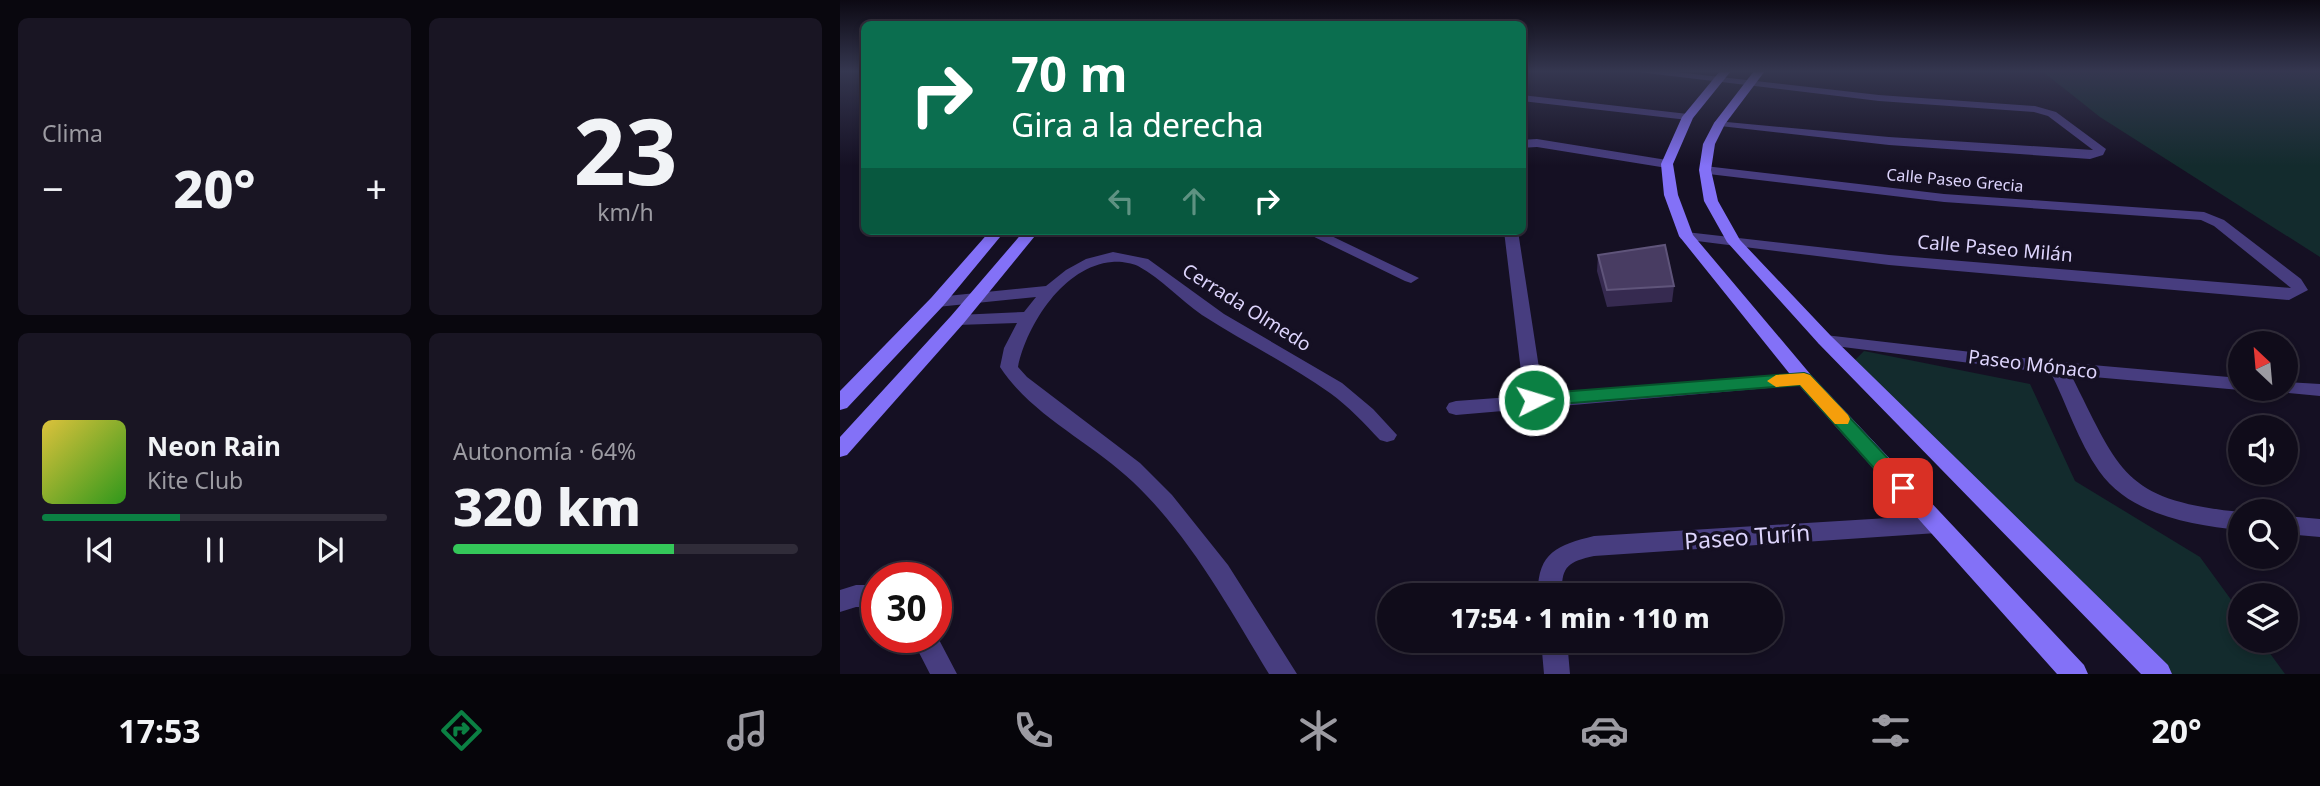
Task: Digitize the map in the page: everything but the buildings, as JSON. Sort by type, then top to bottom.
[{"type":"street","points":[[1561,102],[1688,117]]},
{"type":"street","points":[[1700,102],[1688,117],[1667,164],[1671,195],[1686,236],[1804,379],[2075,674]]},
{"type":"street","points":[[1736,102],[1720,123],[1709,144],[1705,170],[1711,201],[1734,242],[1825,340],[2159,674]]},
{"type":"street","points":[[1720,123],[1889,141],[2090,155],[2099,152],[2100,149],[2044,111],[1969,102]]},
{"type":"street","points":[[1526,144],[1537,143],[1667,164]]},
{"type":"street","name":"Calle Paseo Grecia","points":[[1705,170],[1944,198],[2204,216],[2220,223],[2295,282],[2300,290]]},
{"type":"street","points":[[840,403],[937,302],[995,235]]},
{"type":"street","points":[[840,449],[957,320],[1029,235]]},
{"type":"street","points":[[1318,235],[1411,278]]},
{"type":"street","points":[[1512,235],[1534,400]]},
{"type":"street","name":"Calle Paseo Milán","points":[[1686,236],[1902,261],[2263,293],[2288,295],[2300,290]]},
{"type":"street","name":"Cerrada Olmedo","points":[[1040,303],[1072,271],[1089,263],[1109,258],[1136,259],[1206,310],[1329,383],[1363,410],[1387,435]]},
{"type":"street","points":[[937,302],[976,297],[1040,303]]},
{"type":"street","points":[[957,320],[1040,303]]},
{"type":"street","points":[[1040,303],[1010,354],[1009,367],[1016,378],[1142,477],[1175,512],[1208,555],[1284,674]]},
{"type":"street","name":"Paseo Mónaco","points":[[1825,340],[2058,368],[2228,383]]},
{"type":"street","points":[[2058,368],[2108,467],[2127,485],[2151,500],[2204,517],[2228,520]]},
{"type":"street","points":[[1457,408],[1804,379]]},
{"type":"street","points":[[2298,389],[2320,390]]},
{"type":"street","name":"Paseo Turín","points":[[1550,583],[1551,568],[1559,558],[1594,546],[1937,524]]},
{"type":"street","points":[[2298,526],[2320,528]]},
{"type":"street","points":[[840,601],[861,596]]},
{"type":"street","points":[[933,653],[944,674]]},
{"type":"street","points":[[1555,653],[1557,674]]},
{"type":"green space","points":[[2082,102],[2320,102],[2320,257],[2100,117]]},
{"type":"green space","points":[[1864,351],[2030,384],[2075,481],[2200,557],[2228,596],[2228,653],[2270,653],[2285,674],[2167,674],[1850,365]]},
{"type":"slow traffic","points":[[1776,381],[1804,379],[1841,419]]},
{"type":"route","points":[[1534,400],[1804,379],[1903,488]]}]
